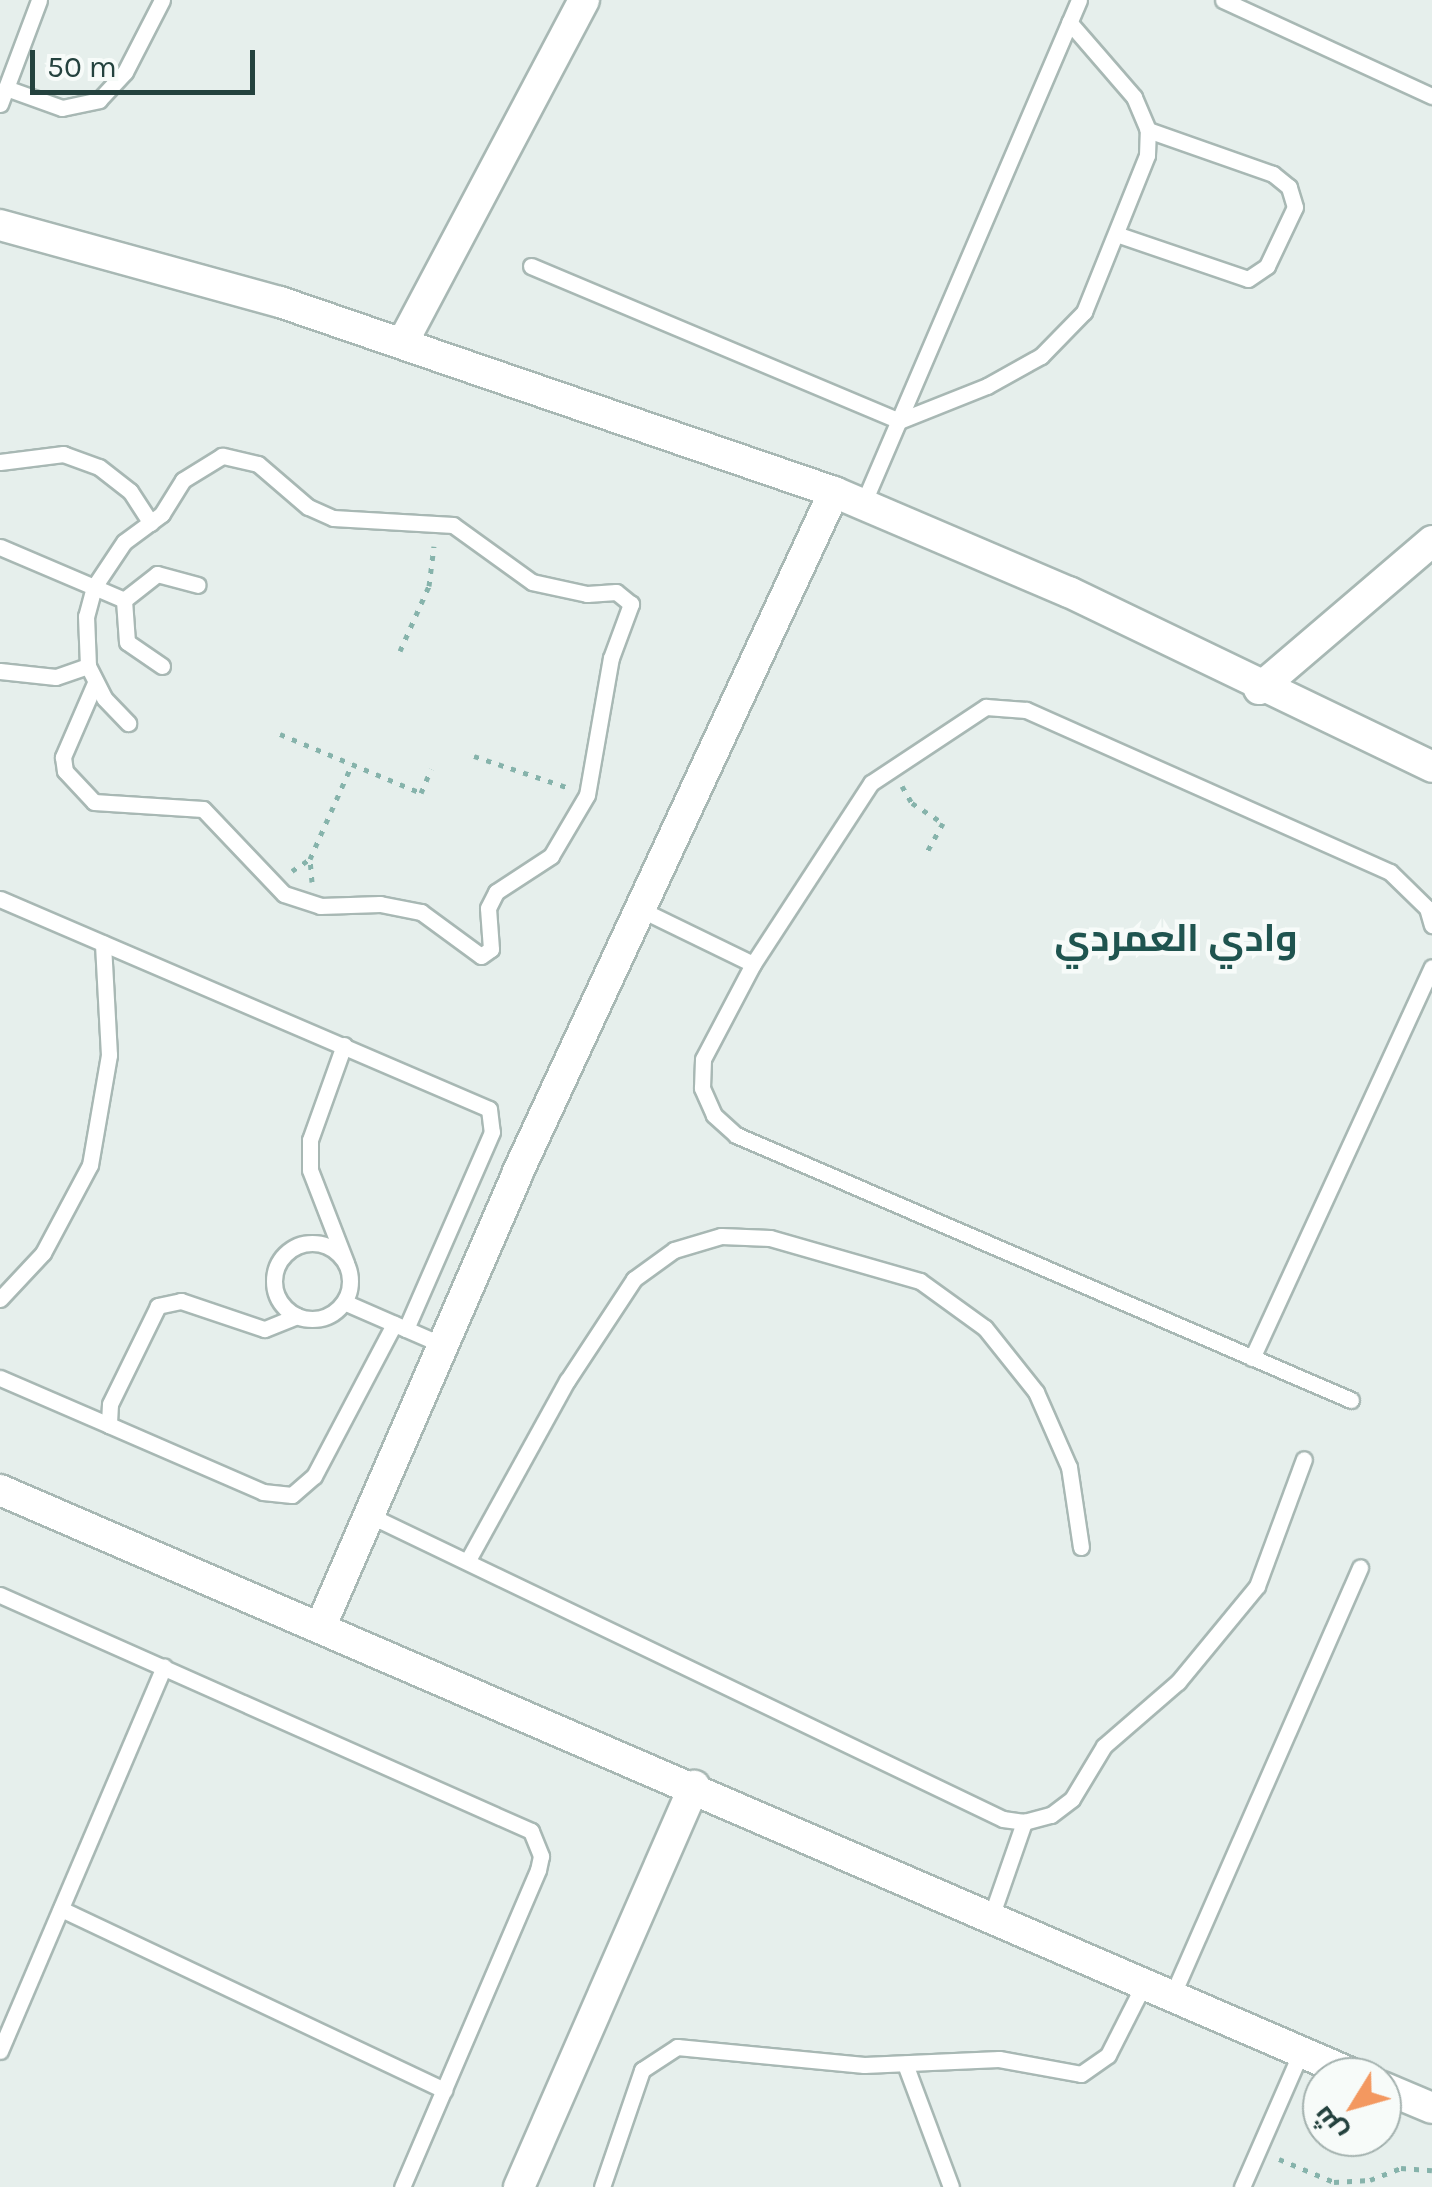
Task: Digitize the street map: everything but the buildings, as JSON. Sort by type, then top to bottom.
[{"type":"street","points":[[404,342],[584,0]]},
{"type":"street","points":[[0,225],[404,342],[834,492],[1069,592],[1259,689],[1432,768]]},
{"type":"street","points":[[320,1628],[443,1345],[834,492]]},
{"type":"street","points":[[1259,689],[1432,541]]},
{"type":"street","points":[[0,1490],[694,1786],[1313,2057]]},
{"type":"street","points":[[519,2187],[694,1786]]},
{"type":"street","points":[[1402,2095],[1432,2108]]},
{"type":"lane","points":[[39,0],[3,96],[62,108],[99,100],[125,72],[162,0]]},
{"type":"lane","points":[[863,504],[1079,0]]},
{"type":"lane","points":[[1223,0],[1432,96]]},
{"type":"lane","points":[[530,266],[899,421],[987,386],[1041,356],[1084,312],[1141,181],[1148,130],[1117,72],[1069,22]]},
{"type":"lane","points":[[1118,235],[1248,279],[1267,266],[1295,207],[1289,187],[1274,174],[1148,130]]},
{"type":"lane","points":[[0,462],[63,454],[100,467],[130,491],[152,523]]},
{"type":"lane","points":[[95,684],[63,757],[66,772],[94,802],[203,809],[284,894],[320,906],[380,904],[421,912],[482,956],[491,949],[488,908],[496,892],[551,856],[588,794],[611,658],[631,611],[622,593],[573,593],[532,582],[453,525],[334,518],[308,508],[241,456],[222,456],[193,471],[152,523],[124,542],[94,587],[86,616],[88,666],[95,684],[128,724]]},
{"type":"lane","points":[[0,548],[124,600]]},
{"type":"lane","points":[[124,600],[157,574],[198,585]]},
{"type":"lane","points":[[124,600],[126,642],[162,666]]},
{"type":"lane","points":[[0,671],[56,677],[88,666]]},
{"type":"lane","points":[[1351,1400],[736,1135],[714,1115],[702,1088],[703,1059],[753,964],[871,783],[986,707],[1026,710],[1390,872],[1427,908],[1432,924]]},
{"type":"lane","points":[[0,899],[482,1104],[494,1116],[492,1132],[400,1326],[314,1476],[292,1495],[263,1492],[0,1378]]},
{"type":"lane","points":[[644,911],[753,964]]},
{"type":"lane","points":[[0,1299],[44,1253],[90,1165],[109,1055],[103,943]]},
{"type":"lane","points":[[1252,1358],[1432,968]]},
{"type":"lane","points":[[109,1424],[110,1404],[158,1306],[181,1301],[246,1328],[264,1329],[297,1316],[324,1318],[344,1302],[350,1277],[310,1170],[310,1140],[344,1046]]},
{"type":"lane","points":[[468,1560],[567,1382],[634,1279],[674,1250],[721,1236],[770,1238],[920,1281],[986,1328],[1036,1392],[1069,1466],[1080,1547]]},
{"type":"lane","points":[[297,1316],[275,1286],[290,1250],[328,1246],[346,1264]]},
{"type":"lane","points":[[344,1302],[443,1345]]},
{"type":"lane","points":[[369,1515],[1003,1820],[1024,1822],[1050,1816],[1072,1799],[1104,1746],[1178,1682],[1257,1586],[1304,1459]]},
{"type":"lane","points":[[1172,1996],[1360,1567]]},
{"type":"lane","points":[[0,1594],[531,1831],[538,1843],[538,1870],[402,2187]]},
{"type":"lane","points":[[0,2051],[164,1666]]},
{"type":"lane","points":[[990,1917],[1024,1822]]},
{"type":"lane","points":[[60,1910],[444,2090]]},
{"type":"lane","points":[[602,2187],[642,2070],[677,2047],[905,2064],[999,2059],[1081,2074],[1108,2055],[1144,1984]]},
{"type":"lane","points":[[1242,2187],[1301,2052]]},
{"type":"lane","points":[[905,2064],[952,2187]]},
{"type":"path","points":[[400,651],[435,556]]},
{"type":"path","points":[[280,734],[421,793],[431,769]]},
{"type":"path","points":[[474,756],[588,794]]},
{"type":"path","points":[[310,858],[352,764]]},
{"type":"path","points":[[890,767],[912,803],[943,823],[928,852]]},
{"type":"path","points":[[1258,2149],[1334,2182],[1370,2180],[1401,2168],[1432,2170]]},
{"type":"district","name":"وادي العمردي","points":[[1176,939]]}]
